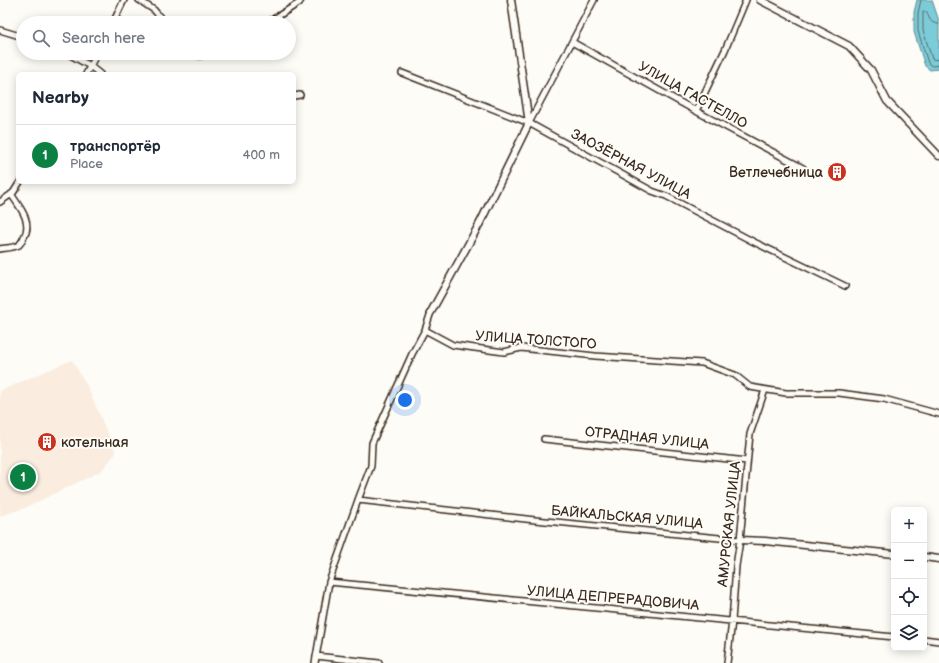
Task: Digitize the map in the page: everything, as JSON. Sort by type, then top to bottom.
[{"type":"street","points":[[116,16],[124,0]]},
{"type":"street","points":[[139,0],[154,10],[159,16]]},
{"type":"street","points":[[278,16],[299,3],[301,0]]},
{"type":"street","points":[[511,0],[529,123]]},
{"type":"street","points":[[315,663],[329,582],[371,466],[372,443],[412,354],[425,330],[431,312],[480,223],[529,123],[594,0]]},
{"type":"street","points":[[696,112],[725,50],[746,0]]},
{"type":"street","points":[[760,0],[849,46],[871,70],[887,101],[939,156]]},
{"type":"street","points":[[0,30],[16,35]]},
{"type":"street","name":"УЛИЦА ГАСТЕЛЛО","points":[[572,42],[696,112],[804,168]]},
{"type":"street","points":[[79,60],[98,72]]},
{"type":"street","points":[[87,72],[93,60]]},
{"type":"street","name":"ЗАОЗЁРНАЯ УЛИЦА","points":[[402,73],[529,123],[652,191],[666,196],[754,242],[845,286]]},
{"type":"street","points":[[296,96],[300,95]]},
{"type":"street","points":[[0,202],[11,194],[18,184]]},
{"type":"street","points":[[0,249],[11,248],[20,244],[26,235],[27,226],[25,217],[11,194]]},
{"type":"street","name":"УЛИЦА ТОЛСТОГО","points":[[425,330],[453,345],[504,352],[521,348],[595,356],[702,364],[735,375],[750,387],[786,393],[839,393],[884,399],[939,414]]},
{"type":"street","name":"АМУРСКАЯ УЛИЦА","points":[[727,663],[750,434],[765,390]]},
{"type":"street","name":"ОТРАДНАЯ УЛИЦА","points":[[544,439],[747,461]]},
{"type":"street","name":"БАЙКАЛЬСКАЯ УЛИЦА","points":[[358,500],[535,520],[891,554]]},
{"type":"street","points":[[927,558],[939,559]]},
{"type":"street","name":"УЛИЦА ДЕПРЕРАДОВИЧА","points":[[329,582],[891,637]]},
{"type":"street","points":[[927,639],[939,641]]},
{"type":"street","points":[[316,656],[379,663]]},
{"type":"shaded area","points":[[72,360],[88,388],[116,453],[101,471],[25,508],[0,516],[0,391]]},
{"type":"water","points":[[917,0],[932,0],[939,21],[939,69],[930,70],[925,66],[914,32],[914,12]]},
{"type":"place","name":"Ветлечебница","points":[[837,172]]},
{"type":"place","name":"котельная","points":[[47,442]]},
{"type":"place","name":"транспортёр","points":[[23,477]]}]
